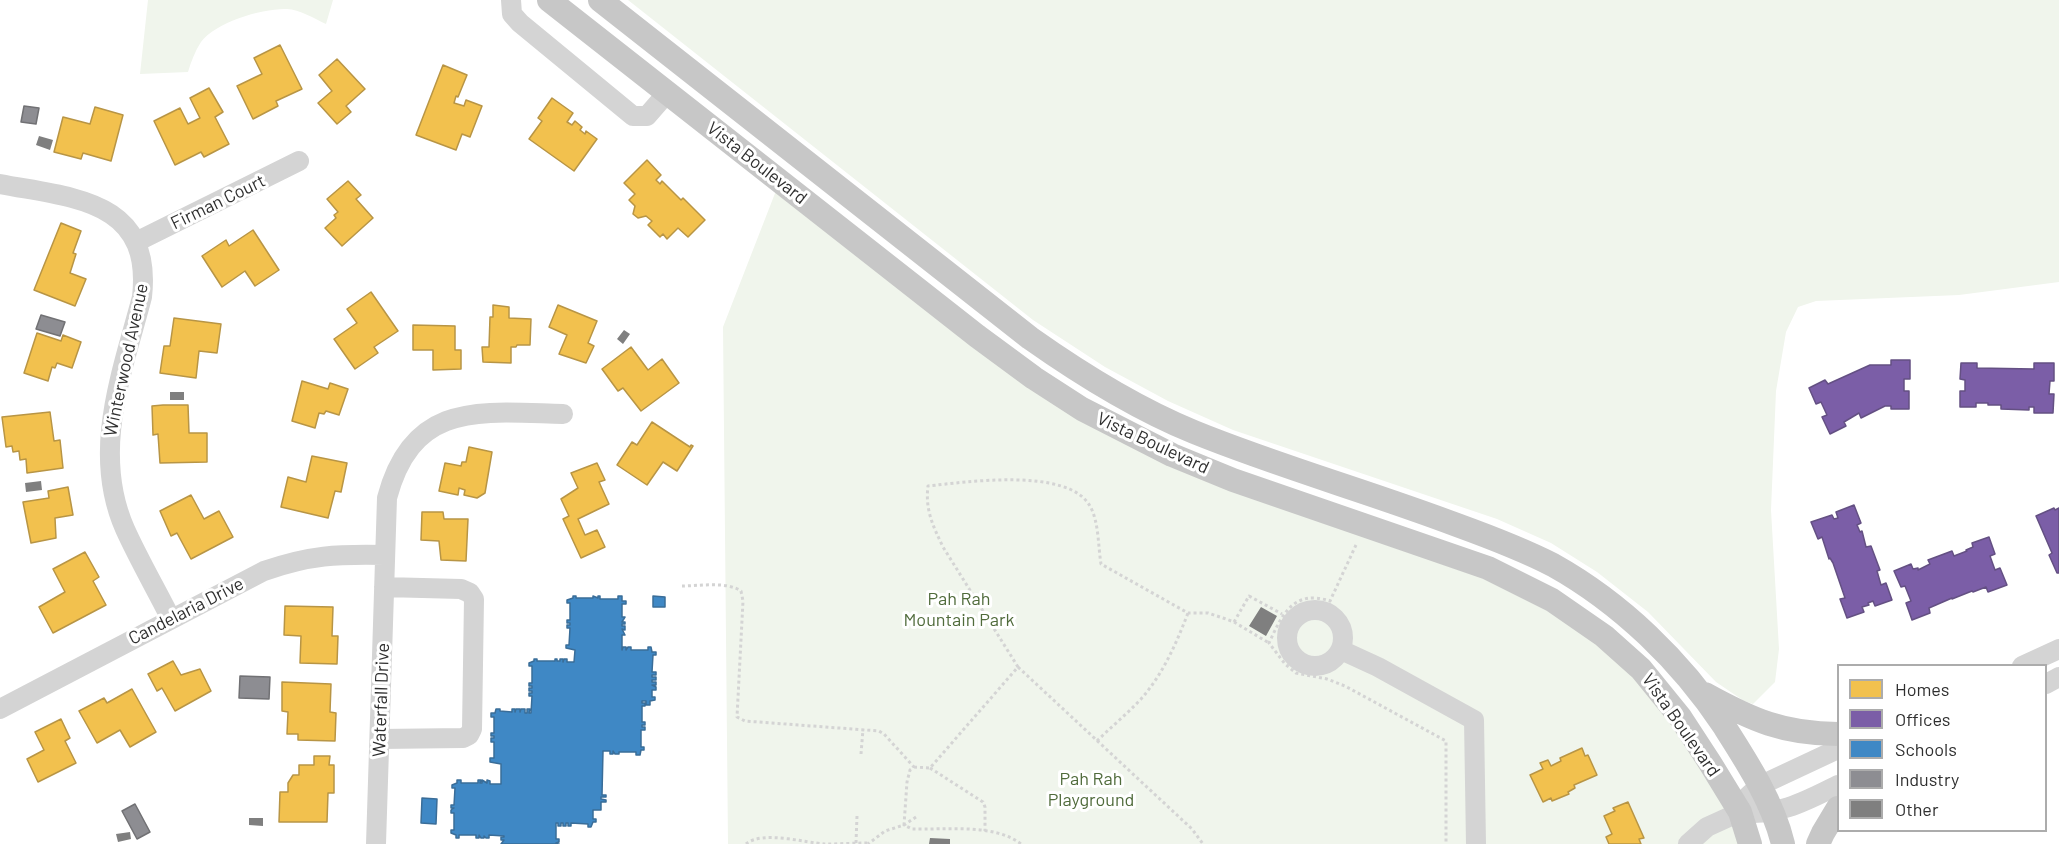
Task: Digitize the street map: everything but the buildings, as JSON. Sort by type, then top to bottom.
[{"type":"main road","name":"Vista Boulevard","points":[[549,0],[977,336],[1034,378],[1082,408],[1172,455],[1233,480],[1488,568],[1552,600],[1604,636],[1641,669],[1680,717],[1740,812],[1749,844]]},
{"type":"main road","name":"Vista Boulevard","points":[[600,0],[1030,338],[1080,373],[1193,432],[1515,546],[1554,566],[1604,598],[1681,670],[1696,689],[1728,733],[1759,786],[1783,844]]},
{"type":"main road","points":[[1696,689],[1734,710],[1781,729],[1810,734],[1837,734]]},
{"type":"main road","points":[[1818,844],[1837,811]]},
{"type":"street","points":[[511,0],[512,14],[520,23],[633,116],[647,116],[667,93]]},
{"type":"street","name":"Firman Court","points":[[136,242],[299,161]]},
{"type":"street","name":"Winterwood Avenue","points":[[0,184],[89,201],[106,209],[121,221],[136,242],[142,260],[144,279],[142,297],[112,410],[109,470],[124,528],[171,619]]},
{"type":"street","name":"Waterfall Drive","points":[[376,844],[387,498],[392,478],[414,443],[431,429],[451,419],[471,414],[563,414]]},
{"type":"street","name":"Candelaria Drive","points":[[0,709],[264,571],[294,561],[323,556],[385,555]]},
{"type":"street","points":[[380,739],[463,738],[469,735],[472,729],[474,599],[470,593],[461,589],[384,587]]},
{"type":"street","points":[[2026,664],[2059,649]]},
{"type":"street","points":[[1341,650],[1378,667],[1474,720],[1476,844]]},
{"type":"street","points":[[1740,812],[1747,797],[1759,786],[1837,750]]},
{"type":"street","points":[[1688,844],[1707,826],[1740,812],[1772,813],[1799,804],[1837,786]]},
{"type":"path","points":[[1203,844],[1192,830],[1018,667],[934,529],[928,512],[928,486],[969,481],[999,481],[1045,482],[1069,488],[1080,494],[1093,512],[1101,564],[1188,613],[1208,613],[1234,622],[1269,643],[1285,664],[1296,673],[1326,679],[1345,686],[1446,741],[1446,844]]},
{"type":"path","points":[[1269,643],[1282,614],[1300,600],[1330,601],[1358,540]]},
{"type":"path","points":[[682,586],[735,587],[741,591],[743,601],[737,717],[745,722],[863,729],[884,734],[914,767],[930,768],[982,802],[985,807],[985,831]]},
{"type":"path","points":[[1234,622],[1250,596],[1282,614]]},
{"type":"path","points":[[1097,741],[1142,698],[1151,686],[1168,660],[1188,613]]},
{"type":"path","points":[[930,768],[1018,667]]},
{"type":"path","points":[[861,754],[863,729]]},
{"type":"path","points":[[904,825],[907,782],[910,770],[914,767]]},
{"type":"path","points":[[856,843],[857,816]]},
{"type":"path","points":[[747,844],[752,839],[785,838],[825,844],[868,843],[885,831],[904,825],[916,817]]},
{"type":"path","points":[[904,825],[912,830],[985,831],[1003,834],[1021,844]]},
{"type":"green space","points":[[148,0],[333,0],[326,24],[292,9],[277,9],[253,14],[217,28],[208,35],[197,49],[188,72],[140,74]]},
{"type":"green space","points":[[628,0],[2059,0],[2059,282],[1959,295],[1816,301],[1798,307],[1786,332],[1776,391],[1771,510],[1779,649],[1775,682],[1753,704],[1744,701],[1716,682],[1648,612],[1597,572],[1551,543],[1497,519],[1233,430],[1168,401],[1105,367],[1033,320]]},
{"type":"green space","name":"Pah Rah Mountain Park","points":[[779,183],[1113,428],[1506,578],[1647,677],[1751,844],[728,844],[723,327]]},
{"type":"park label","name":"Pah Rah Playground","points":[[1091,789]]}]
